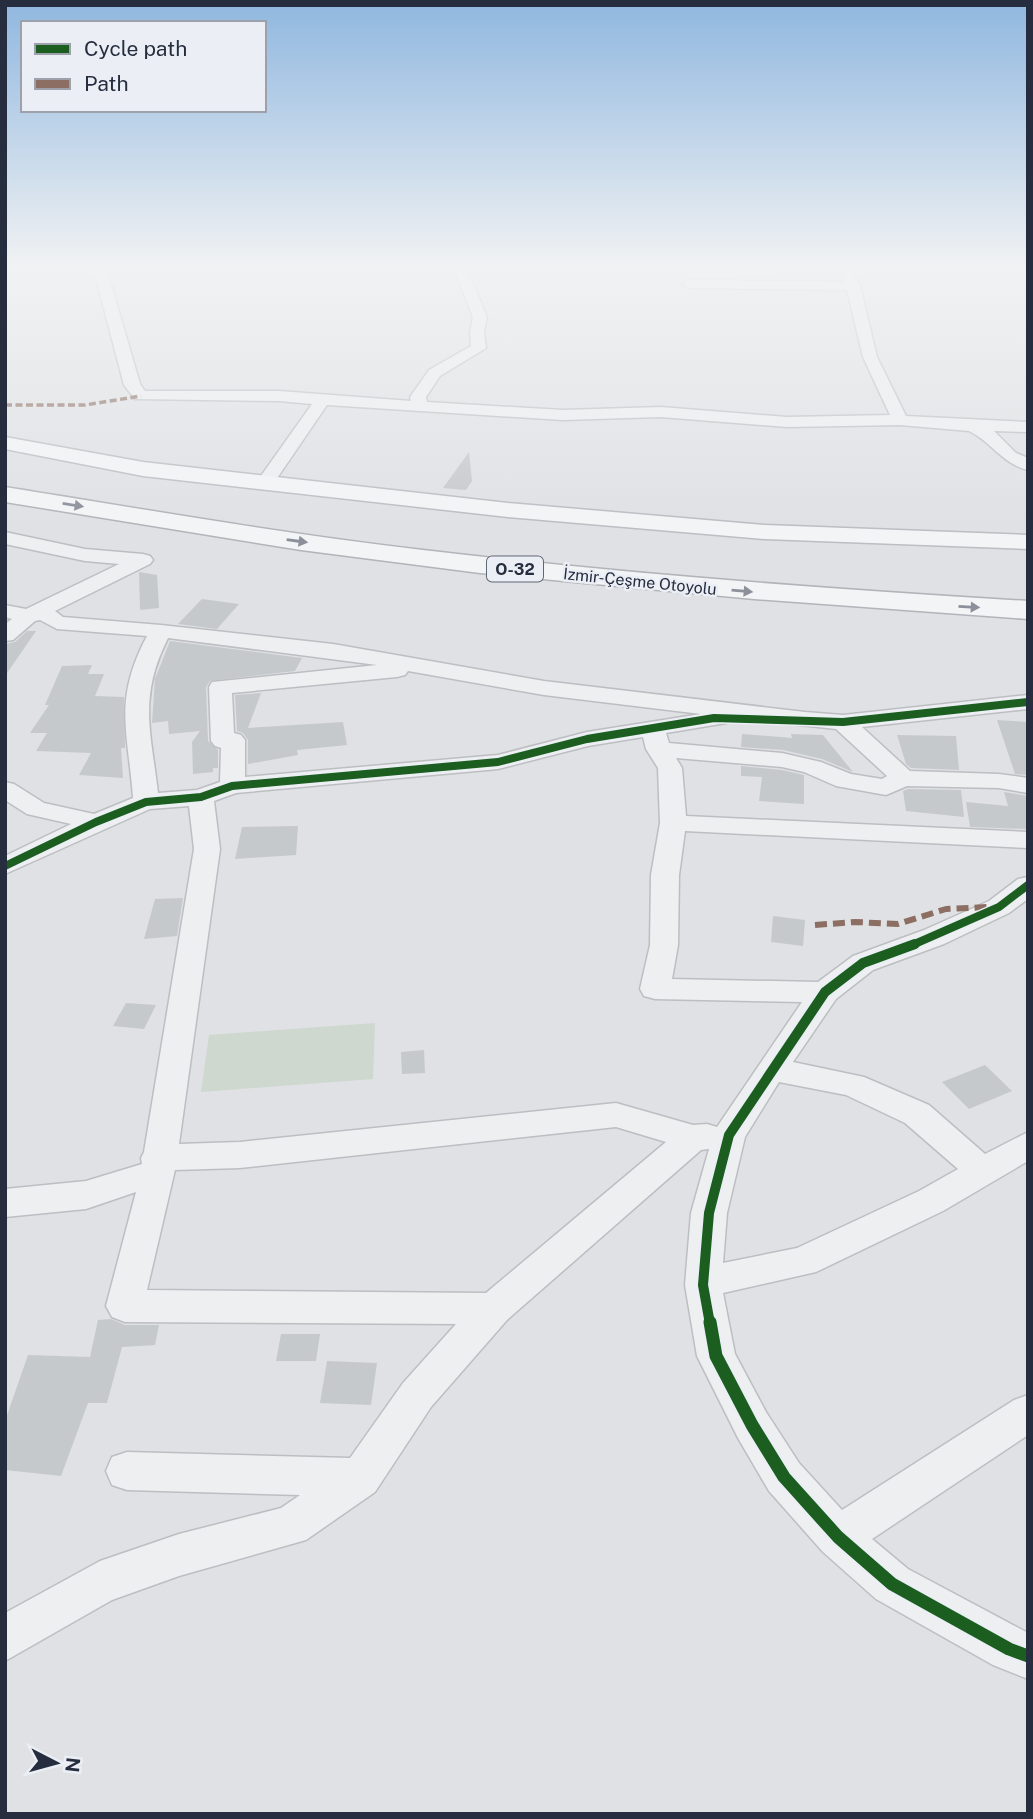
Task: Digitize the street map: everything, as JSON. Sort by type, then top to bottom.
[{"type":"highway","name":"İzmir-Çeşme Otoyolu","points":[[5,471],[315,520],[503,544],[733,567],[1028,585]]},
{"type":"highway","name":"İzmir-Çeşme Otoyolu","points":[[5,494],[292,540],[480,565],[813,597],[1028,610]]},
{"type":"main road","points":[[5,443],[143,469],[508,510],[751,531],[1028,542]]},
{"type":"street","points":[[123,352],[132,385],[141,396],[279,396],[393,403],[419,401],[563,415],[661,412],[788,422],[900,420],[1028,427]]},
{"type":"street","points":[[419,401],[434,373],[472,352]]},
{"type":"street","points":[[869,352],[900,420]]},
{"type":"street","points":[[265,483],[297,440],[321,400]]},
{"type":"street","points":[[973,426],[985,432],[1010,457],[1028,465]]},
{"type":"street","points":[[5,538],[85,555],[144,560],[28,616],[5,635]]},
{"type":"street","points":[[5,611],[28,616],[44,613],[57,623],[161,631],[420,664],[544,688],[805,719],[843,722],[1028,702]]},
{"type":"street","points":[[146,802],[137,718],[138,688],[147,658],[161,631]]},
{"type":"street","points":[[232,786],[233,740],[223,741],[220,687],[389,672],[420,664]]},
{"type":"street","points":[[656,739],[714,718],[805,719]]},
{"type":"street","points":[[843,722],[903,778]]},
{"type":"street","points":[[5,866],[96,822],[146,802],[201,797],[232,786],[498,762],[587,739],[656,739],[782,760],[812,767],[845,781],[886,786],[903,778],[999,781],[1028,786]]},
{"type":"street","points":[[656,739],[670,768],[673,823],[665,875],[664,945],[655,989],[825,992]]},
{"type":"street","points":[[5,789],[36,809],[96,822]]},
{"type":"street","points":[[201,797],[207,849],[192,960],[158,1165],[125,1306],[494,1309]]},
{"type":"street","points":[[673,823],[1028,839]]},
{"type":"street","points":[[5,1638],[100,1583],[179,1555],[291,1526],[360,1478],[417,1395],[494,1309],[711,1136],[771,1069],[825,992],[863,963],[934,937],[999,907],[1028,885]]},
{"type":"street","points":[[771,1069],[853,1085],[917,1114],[982,1171]]},
{"type":"street","points":[[5,1203],[86,1195],[158,1165],[616,1115],[711,1136]]},
{"type":"street","points":[[711,1136],[709,1213],[703,1285],[716,1356],[752,1425],[785,1477],[838,1537],[892,1584],[1009,1649],[1028,1656]]},
{"type":"street","points":[[703,1285],[728,1276],[803,1262],[930,1200],[1028,1145]]},
{"type":"street","points":[[838,1537],[1028,1413]]},
{"type":"street","points":[[127,1471],[360,1478]]},
{"type":"shaded area","points":[[375,1023],[373,1079],[201,1092],[209,1035]]},
{"type":"building","points":[[469,452],[472,481],[466,490],[443,488]]},
{"type":"building","points":[[139,572],[157,575],[159,608],[140,610]]},
{"type":"building","points":[[202,599],[239,604],[217,629],[178,624]]},
{"type":"building","points":[[27,631],[36,631],[5,676],[5,644],[15,642]]},
{"type":"building","points":[[170,641],[302,658],[295,671],[210,681],[206,687],[208,741],[218,750],[218,768],[213,768],[213,772],[193,774],[192,742],[200,731],[169,734],[168,721],[152,723],[155,679]]},
{"type":"building","points":[[92,665],[88,674],[104,674],[95,696],[124,697],[125,748],[121,748],[123,778],[79,775],[91,753],[36,751],[47,733],[30,733],[49,705],[45,705],[62,666]]},
{"type":"building","points":[[261,693],[248,728],[343,722],[347,745],[297,750],[298,755],[248,764],[248,740],[243,733],[237,731],[235,695]]},
{"type":"building","points":[[997,720],[1028,722],[1028,775],[1015,774]]},
{"type":"building","points":[[742,734],[792,738],[791,734],[823,735],[853,772],[822,759],[783,750],[741,747]]},
{"type":"building","points":[[897,735],[956,736],[959,770],[911,768],[906,764]]},
{"type":"building","points":[[741,766],[804,775],[804,804],[759,801],[762,777],[741,776]]},
{"type":"building","points":[[961,790],[964,817],[906,811],[903,791]]},
{"type":"building","points":[[1004,792],[1028,796],[1028,829],[970,827],[966,802],[1008,806]]},
{"type":"building","points":[[298,826],[296,855],[235,859],[242,827]]},
{"type":"building","points":[[183,898],[177,936],[144,939],[155,899]]},
{"type":"building","points":[[773,916],[805,920],[803,946],[771,942]]},
{"type":"building","points":[[126,1003],[156,1005],[144,1029],[113,1026]]},
{"type":"building","points":[[424,1050],[425,1073],[402,1074],[401,1052]]},
{"type":"building","points":[[985,1065],[1012,1091],[969,1109],[942,1082]]},
{"type":"building","points":[[111,1319],[125,1325],[159,1325],[155,1345],[122,1347],[107,1403],[88,1403],[61,1476],[5,1470],[5,1421],[28,1355],[90,1357],[98,1320]]},
{"type":"building","points":[[281,1334],[320,1334],[316,1361],[276,1361]]},
{"type":"building","points":[[327,1361],[377,1363],[371,1405],[320,1403]]},
{"type":"marked path","points":[[5,405],[85,405],[141,396]]},
{"type":"marked path","points":[[815,925],[855,922],[898,924],[946,909],[989,907]]},
{"type":"cycle path","points":[[5,866],[96,822],[146,802],[201,797],[232,786],[498,762],[587,739],[714,718],[843,722],[1028,702]]},
{"type":"cycle path","points":[[1028,885],[999,907],[934,937],[863,963],[825,992],[729,1135],[709,1213],[703,1285],[716,1356],[752,1425],[784,1477],[838,1537],[892,1584],[1009,1649],[1028,1656]]}]
